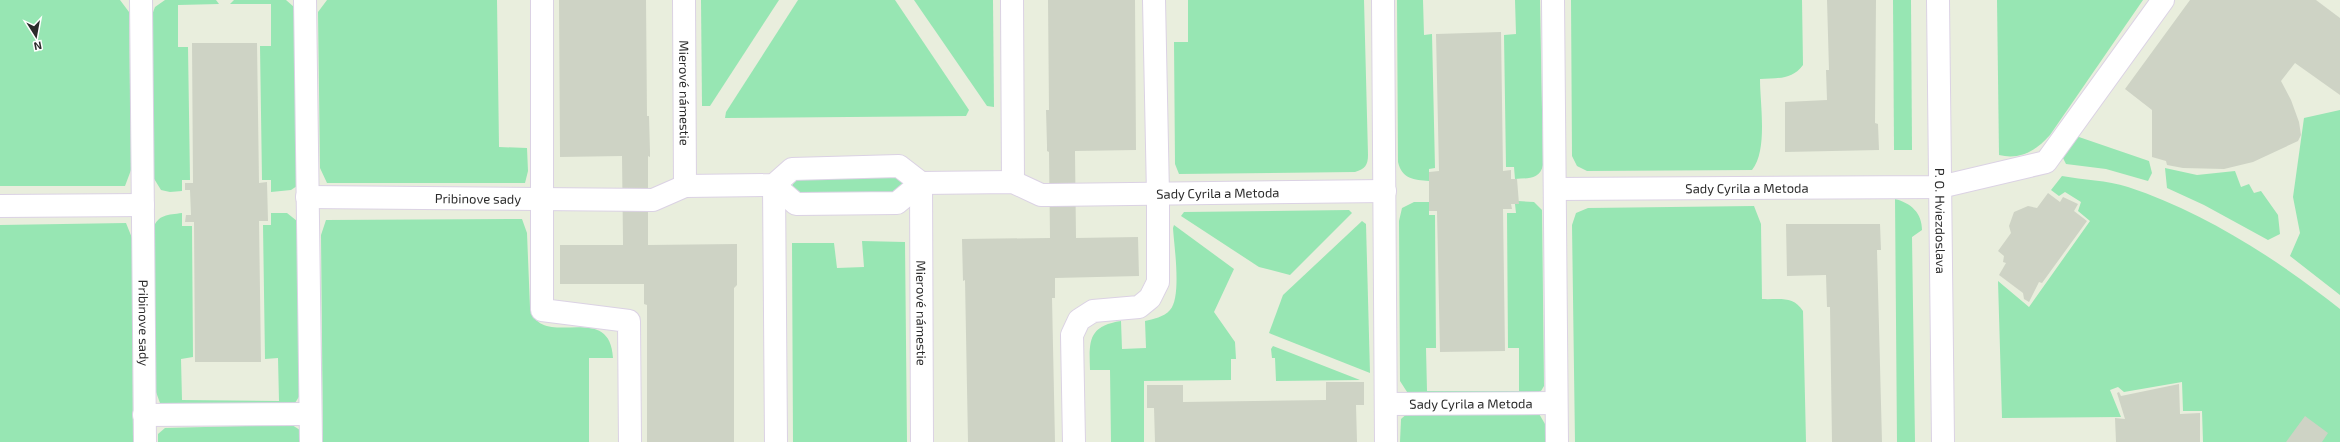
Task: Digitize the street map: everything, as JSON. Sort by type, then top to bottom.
[{"type":"street","name":"Pribinove sady","points":[[141,0],[145,442]]},
{"type":"street","points":[[305,0],[310,442]]},
{"type":"street","points":[[542,0],[542,310],[629,321],[630,442]]},
{"type":"street","name":"Mierové námestie","points":[[684,0],[685,186]]},
{"type":"street","points":[[685,186],[774,185],[792,169],[899,166],[921,183],[1013,182],[1012,0]]},
{"type":"street","points":[[1074,442],[1072,335],[1079,320],[1093,310],[1139,307],[1150,298],[1158,282],[1158,195],[1154,0]]},
{"type":"street","points":[[1383,0],[1386,442]]},
{"type":"street","points":[[1553,0],[1557,442]]},
{"type":"street","name":"P. O. Hviezdoslava","points":[[1938,0],[1943,442]]},
{"type":"street","name":"Sady Cyrila a Metoda","points":[[1555,189],[1940,187],[2046,162],[2163,0]]},
{"type":"street","name":"Sady Cyrila a Metoda","points":[[1013,182],[1041,195],[1158,195],[1385,191]]},
{"type":"street","points":[[774,185],[796,204],[897,203],[921,183]]},
{"type":"street","name":"Mierové námestie","points":[[921,183],[922,442]]},
{"type":"street","points":[[774,185],[776,442]]},
{"type":"street","name":"Pribinove sady","points":[[307,197],[653,200],[685,186]]},
{"type":"street","points":[[0,206],[143,205]]},
{"type":"street","name":"Sady Cyrila a Metoda","points":[[1386,404],[1556,403]]},
{"type":"street","points":[[144,415],[310,414]]},
{"type":"green space","points":[[0,0],[120,0],[129,12],[131,170],[125,186],[0,186]]},
{"type":"green space","points":[[165,0],[216,0],[219,4],[178,5],[178,47],[188,47],[190,180],[182,180],[182,191],[170,192],[161,190],[153,177],[152,15],[155,7]]},
{"type":"green space","points":[[234,0],[286,0],[294,7],[297,186],[291,190],[271,192],[271,180],[262,180],[260,46],[271,46],[271,4],[230,4]]},
{"type":"green space","points":[[327,0],[497,0],[499,147],[527,148],[528,171],[525,183],[327,183],[320,168],[318,12]]},
{"type":"green space","points":[[701,0],[779,0],[710,106],[702,106]]},
{"type":"green space","points":[[798,0],[895,0],[969,110],[966,116],[725,118],[726,112]]},
{"type":"green space","points":[[914,0],[993,0],[994,107],[987,106]]},
{"type":"green space","points":[[1188,0],[1364,0],[1368,155],[1365,166],[1355,172],[1179,174],[1175,164],[1174,42],[1188,42]]},
{"type":"green space","points":[[1397,0],[1423,0],[1424,35],[1432,34],[1435,168],[1429,169],[1429,181],[1409,178],[1402,172],[1398,162]]},
{"type":"green space","points":[[1515,0],[1540,0],[1543,165],[1536,176],[1515,179],[1514,167],[1506,167],[1504,35],[1516,34]]},
{"type":"green space","points":[[1571,0],[1802,0],[1803,65],[1799,70],[1789,76],[1760,79],[1762,139],[1757,161],[1752,170],[1587,171],[1577,166],[1572,156]]},
{"type":"green space","points":[[1893,0],[1911,0],[1912,150],[1894,150]]},
{"type":"green space","points":[[1997,0],[2143,0],[2050,135],[2033,150],[2014,156],[1999,155]]},
{"type":"green space","points":[[2340,110],[2340,295],[2290,256],[2300,233],[2293,197],[2304,118]]},
{"type":"green space","points":[[2076,136],[2149,161],[2152,173],[2148,181],[2106,169],[2066,164],[2062,156]]},
{"type":"green space","points":[[2165,168],[2197,175],[2235,171],[2241,187],[2249,184],[2254,193],[2261,191],[2278,215],[2280,234],[2268,240],[2204,205],[2167,188]]},
{"type":"green space","points":[[2062,176],[2103,181],[2128,187],[2156,197],[2212,223],[2291,272],[2340,309],[2340,442],[2203,442],[2202,411],[2183,411],[2182,382],[2124,392],[2118,387],[2110,390],[2121,417],[2002,418],[1998,281],[2029,307],[2090,221],[2078,211],[2081,202],[2065,192],[2059,196],[2051,190]]},
{"type":"green space","points":[[897,177],[904,184],[902,192],[799,195],[791,188],[795,180],[800,179]]},
{"type":"green space","points":[[1895,199],[1911,206],[1918,214],[1922,230],[1912,237],[1915,442],[1897,442]]},
{"type":"green space","points":[[1518,201],[1534,202],[1542,210],[1544,386],[1541,391],[1535,393],[1409,395],[1400,381],[1399,221],[1402,208],[1414,202],[1429,202],[1429,215],[1435,215],[1436,348],[1426,348],[1427,391],[1519,391],[1519,348],[1508,348],[1507,213],[1516,213],[1515,204]]},
{"type":"green space","points":[[1754,206],[1761,224],[1762,299],[1790,300],[1799,306],[1803,311],[1806,442],[1575,442],[1572,225],[1576,213],[1588,208]]},
{"type":"green space","points":[[1349,210],[1352,213],[1290,275],[1259,267],[1181,216],[1184,212]]},
{"type":"green space","points":[[182,213],[182,226],[192,226],[193,357],[181,359],[182,400],[279,401],[278,358],[265,359],[263,225],[271,225],[271,213],[287,213],[297,221],[300,395],[295,403],[166,406],[160,403],[156,392],[153,229],[158,220],[164,216]]},
{"type":"green space","points":[[522,219],[527,233],[530,308],[537,320],[547,326],[560,328],[588,328],[600,331],[609,341],[613,358],[589,358],[589,442],[323,442],[321,235],[326,220]]},
{"type":"green space","points":[[1362,221],[1366,224],[1370,373],[1269,333],[1283,295]]},
{"type":"green space","points":[[126,223],[132,238],[133,442],[0,442],[0,225]]},
{"type":"green space","points":[[1174,225],[1234,269],[1214,312],[1235,342],[1236,359],[1231,359],[1231,380],[1144,381],[1144,442],[1111,442],[1110,370],[1090,370],[1090,351],[1093,336],[1096,331],[1102,327],[1110,323],[1121,321],[1122,349],[1146,348],[1145,321],[1165,314],[1170,310],[1174,303],[1176,294],[1176,258]]},
{"type":"green space","points":[[862,241],[905,242],[907,442],[793,442],[792,243],[834,243],[837,268],[864,267]]},
{"type":"green space","points":[[1273,346],[1360,380],[1276,381],[1275,358],[1272,358],[1271,349]]},
{"type":"green space","points":[[1409,412],[1538,412],[1545,424],[1545,442],[1400,442],[1401,419]]},
{"type":"green space","points":[[292,425],[300,430],[299,442],[158,442],[158,434],[165,428]]},
{"type":"building","points":[[559,0],[646,0],[647,116],[649,116],[650,152],[650,157],[648,156],[648,245],[737,244],[737,285],[734,288],[734,442],[647,442],[647,305],[644,304],[644,284],[560,284],[560,245],[623,245],[623,242],[622,156],[560,157]]},
{"type":"building","points":[[1048,0],[1135,0],[1136,150],[1075,151],[1076,238],[1138,237],[1139,276],[1055,278],[1055,298],[1052,298],[1055,442],[968,442],[965,280],[963,281],[962,239],[1050,238],[1049,152],[1047,151],[1046,110],[1049,110]]},
{"type":"building","points":[[1827,0],[1876,0],[1875,123],[1878,124],[1879,150],[1785,152],[1785,102],[1827,100],[1826,70],[1829,70]]},
{"type":"building","points":[[2190,0],[2316,0],[2340,18],[2340,95],[2295,63],[2281,81],[2291,100],[2299,122],[2301,135],[2298,141],[2253,162],[2224,169],[2183,168],[2167,165],[2166,161],[2152,157],[2152,110],[2125,89]]},
{"type":"building","points":[[1501,32],[1503,171],[1511,170],[1511,179],[1517,179],[1519,204],[1511,204],[1512,209],[1503,209],[1505,351],[1440,352],[1437,211],[1429,211],[1429,172],[1439,171],[1436,34]]},
{"type":"building","points":[[192,43],[257,43],[259,183],[267,182],[268,221],[259,221],[261,362],[195,362],[194,222],[185,222],[186,215],[191,215],[190,190],[185,190],[185,183],[193,183]]},
{"type":"building","points":[[2048,193],[2060,202],[2063,197],[2078,204],[2074,211],[2087,221],[2042,283],[2039,282],[2029,302],[2024,299],[2023,293],[1999,275],[2006,263],[2003,262],[2004,256],[1998,251],[2011,233],[2009,226],[2014,212],[2028,206],[2037,208]]},
{"type":"building","points":[[1786,224],[1880,224],[1881,250],[1877,250],[1882,442],[1832,442],[1830,307],[1827,307],[1826,275],[1787,276]]},
{"type":"building","points":[[1326,382],[1364,382],[1364,405],[1356,405],[1357,442],[1155,442],[1154,408],[1147,408],[1147,385],[1183,385],[1183,402],[1326,400]]},
{"type":"building","points":[[2179,384],[2180,414],[2200,413],[2200,442],[2116,442],[2115,418],[2125,419],[2117,393],[2119,392],[2121,396]]},
{"type":"building","points":[[2305,416],[2328,433],[2322,442],[2286,442]]}]
